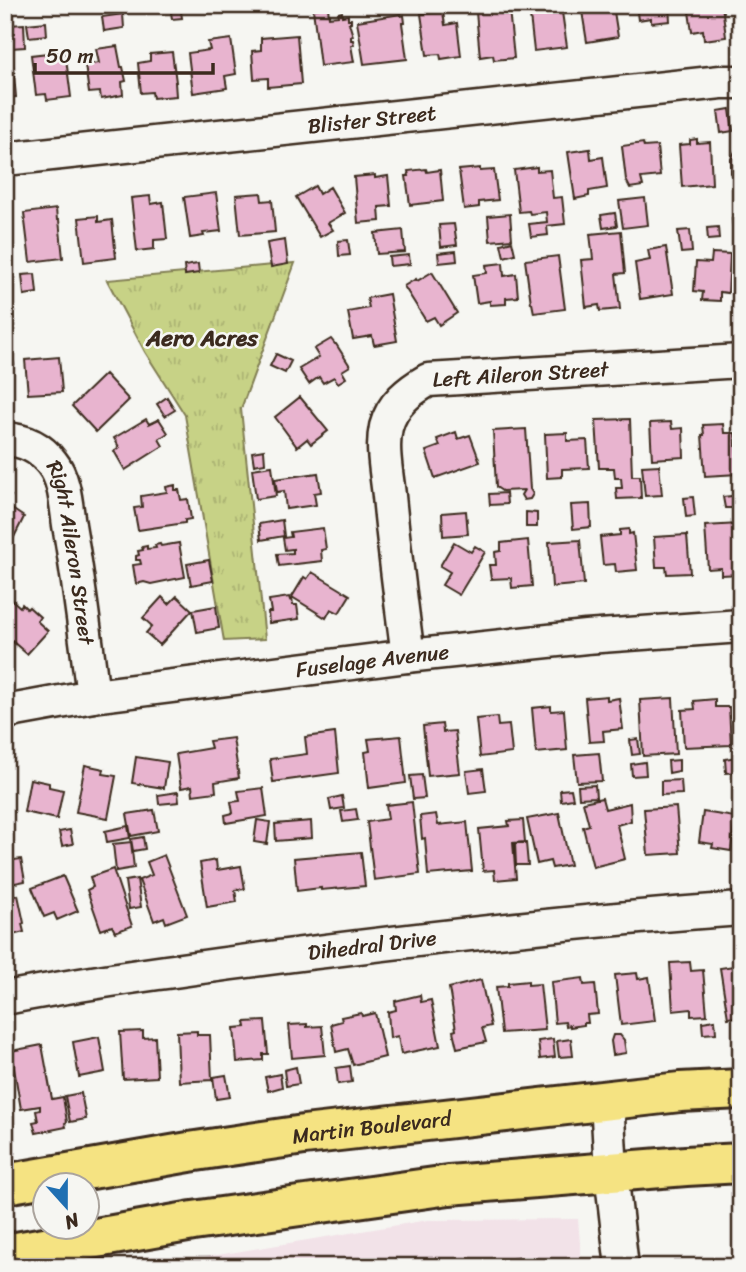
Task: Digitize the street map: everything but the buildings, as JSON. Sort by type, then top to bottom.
[{"type":"main road","name":"Martin Boulevard","points":[[5,1184],[304,1135],[680,1091],[741,1089]]},
{"type":"main road","points":[[5,1254],[192,1221],[449,1185],[741,1163]]},
{"type":"street","name":"Blister Street","points":[[5,159],[694,84],[741,82]]},
{"type":"street","name":"Left Aileron Street","points":[[408,656],[384,445],[386,426],[393,409],[408,393],[428,380],[741,361]]},
{"type":"street","name":"Right Aileron Street","points":[[5,439],[36,448],[53,464],[60,478],[72,541],[93,696]]},
{"type":"street","name":"Fuselage Avenue","points":[[5,712],[93,696],[408,656],[586,637],[741,626]]},
{"type":"street","name":"Dihedral Drive","points":[[5,998],[191,968],[452,935],[632,916],[741,909]]},
{"type":"street","points":[[607,1099],[611,1172],[622,1267]]},
{"type":"shaded area","points":[[578,1219],[582,1267],[145,1267],[428,1220]]},
{"type":"green space","points":[[295,263],[241,409],[265,639],[224,641],[185,415],[145,352],[107,280]]},
{"type":"district","name":"Aero Acres","points":[[202,338]]}]
